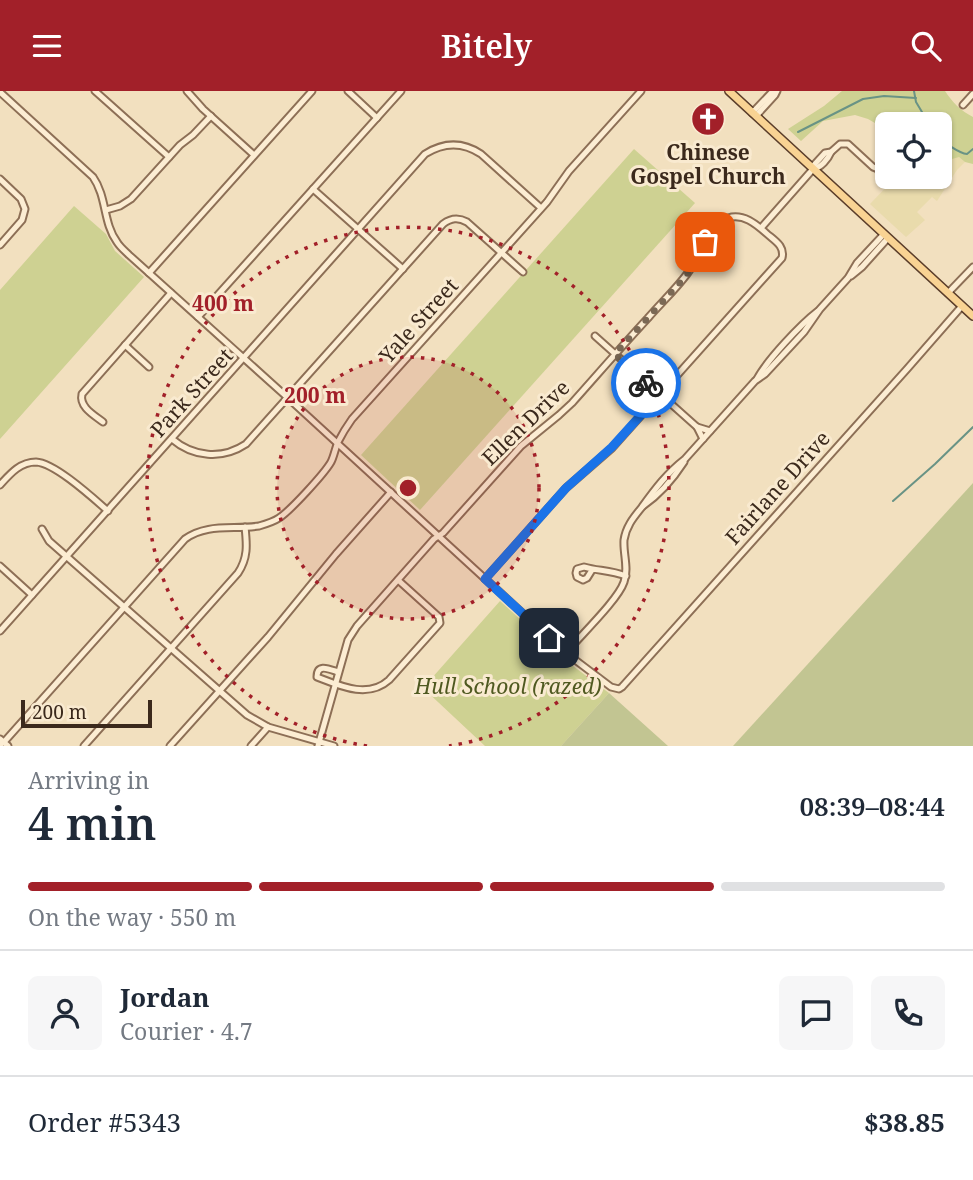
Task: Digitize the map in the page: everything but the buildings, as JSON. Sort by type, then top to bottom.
[{"type":"main road","points":[[729,91],[973,316]]},
{"type":"street","points":[[95,91],[169,157]]},
{"type":"street","points":[[187,91],[254,155]]},
{"type":"street","points":[[149,273],[312,91]]},
{"type":"street","points":[[348,91],[377,118]]},
{"type":"street","points":[[198,317],[401,91]]},
{"type":"street","name":"Yale Street","points":[[3,744],[180,543],[198,531],[268,523],[287,512],[326,469],[334,456],[337,443],[355,416],[541,208],[569,171],[641,91]]},
{"type":"street","points":[[754,114],[775,95],[775,91]]},
{"type":"street","points":[[0,92],[90,174],[100,189],[117,243],[566,653],[624,584],[627,567],[624,553],[625,534],[649,496],[755,381],[765,375],[804,332],[820,309],[848,278],[862,267],[886,236]]},
{"type":"street","points":[[963,105],[973,94]]},
{"type":"street","points":[[106,210],[131,199],[211,116]]},
{"type":"street","points":[[485,579],[566,488],[605,454],[782,258],[781,246],[761,228],[813,169],[818,168],[840,144],[848,144],[875,168]]},
{"type":"street","name":"Park Street","points":[[0,631],[425,154],[447,145],[464,146],[476,151],[541,208]]},
{"type":"street","points":[[0,179],[21,199],[25,209],[22,220],[0,245]]},
{"type":"street","points":[[313,189],[402,269]]},
{"type":"street","name":"Ellen Drive","points":[[318,744],[351,633],[522,446],[564,411],[686,276],[708,237],[720,223],[729,218],[742,217],[761,228]]},
{"type":"street","points":[[172,439],[183,448],[196,453],[218,454],[233,451],[249,441],[443,224],[455,218],[467,222],[523,272]]},
{"type":"street","points":[[948,293],[973,267]]},
{"type":"street","points":[[103,422],[83,405],[81,396],[171,293]]},
{"type":"street","name":"Fairlane Drive","points":[[566,653],[611,687],[621,687],[962,306]]},
{"type":"street","points":[[595,336],[697,427],[710,431]]},
{"type":"street","points":[[125,345],[149,367]]},
{"type":"street","points":[[697,427],[703,439]]},
{"type":"street","points":[[0,485],[20,466],[36,462],[46,465],[78,485],[108,511]]},
{"type":"street","points":[[170,746],[268,637],[391,492]]},
{"type":"street","points":[[84,746],[241,568],[247,553],[246,527]]},
{"type":"street","points":[[42,530],[49,541],[247,715],[268,727],[318,744],[334,746]]},
{"type":"street","points":[[0,566],[32,595]]},
{"type":"street","points":[[592,570],[607,570],[626,576]]},
{"type":"street","points":[[338,672],[324,667],[317,673],[317,677],[364,691],[381,687],[440,623],[439,617],[398,580]]},
{"type":"street","points":[[251,746],[268,727]]},
{"type":"shaded area","points":[[952,153],[965,162],[952,178]]},
{"type":"shaded area","points":[[884,189],[945,189],[937,201],[932,197],[917,212],[925,220],[906,237],[870,204]]},
{"type":"green space","points":[[842,91],[945,91],[957,106],[973,117],[973,164],[959,157],[952,159],[952,112],[875,112],[875,123],[855,115],[823,121],[801,141],[788,129]]},
{"type":"green space","points":[[634,149],[695,203],[420,510],[361,455]]},
{"type":"green space","points":[[74,206],[106,234],[115,251],[144,277],[0,439],[0,290]]},
{"type":"green space","points":[[973,483],[973,746],[733,746]]},
{"type":"green space","name":"Hull School (razed)","points":[[500,601],[565,660],[609,693],[561,746],[485,746],[423,688]]},
{"type":"green space","points":[[609,693],[668,746],[561,746]]},
{"type":"waterway","points":[[914,91],[922,112]]},
{"type":"waterway","points":[[798,132],[863,99],[884,96],[916,98]]},
{"type":"waterway","points":[[952,147],[967,154],[973,149]]},
{"type":"waterway","points":[[893,501],[973,427]]},
{"type":"way so far","points":[[646,383],[615,354],[686,276],[705,242]]},
{"type":"place","name":"Chinese Gospel Church","points":[[708,119]]},
{"type":"route","points":[[549,638],[485,579],[566,488],[612,447],[659,395],[646,383]]}]
